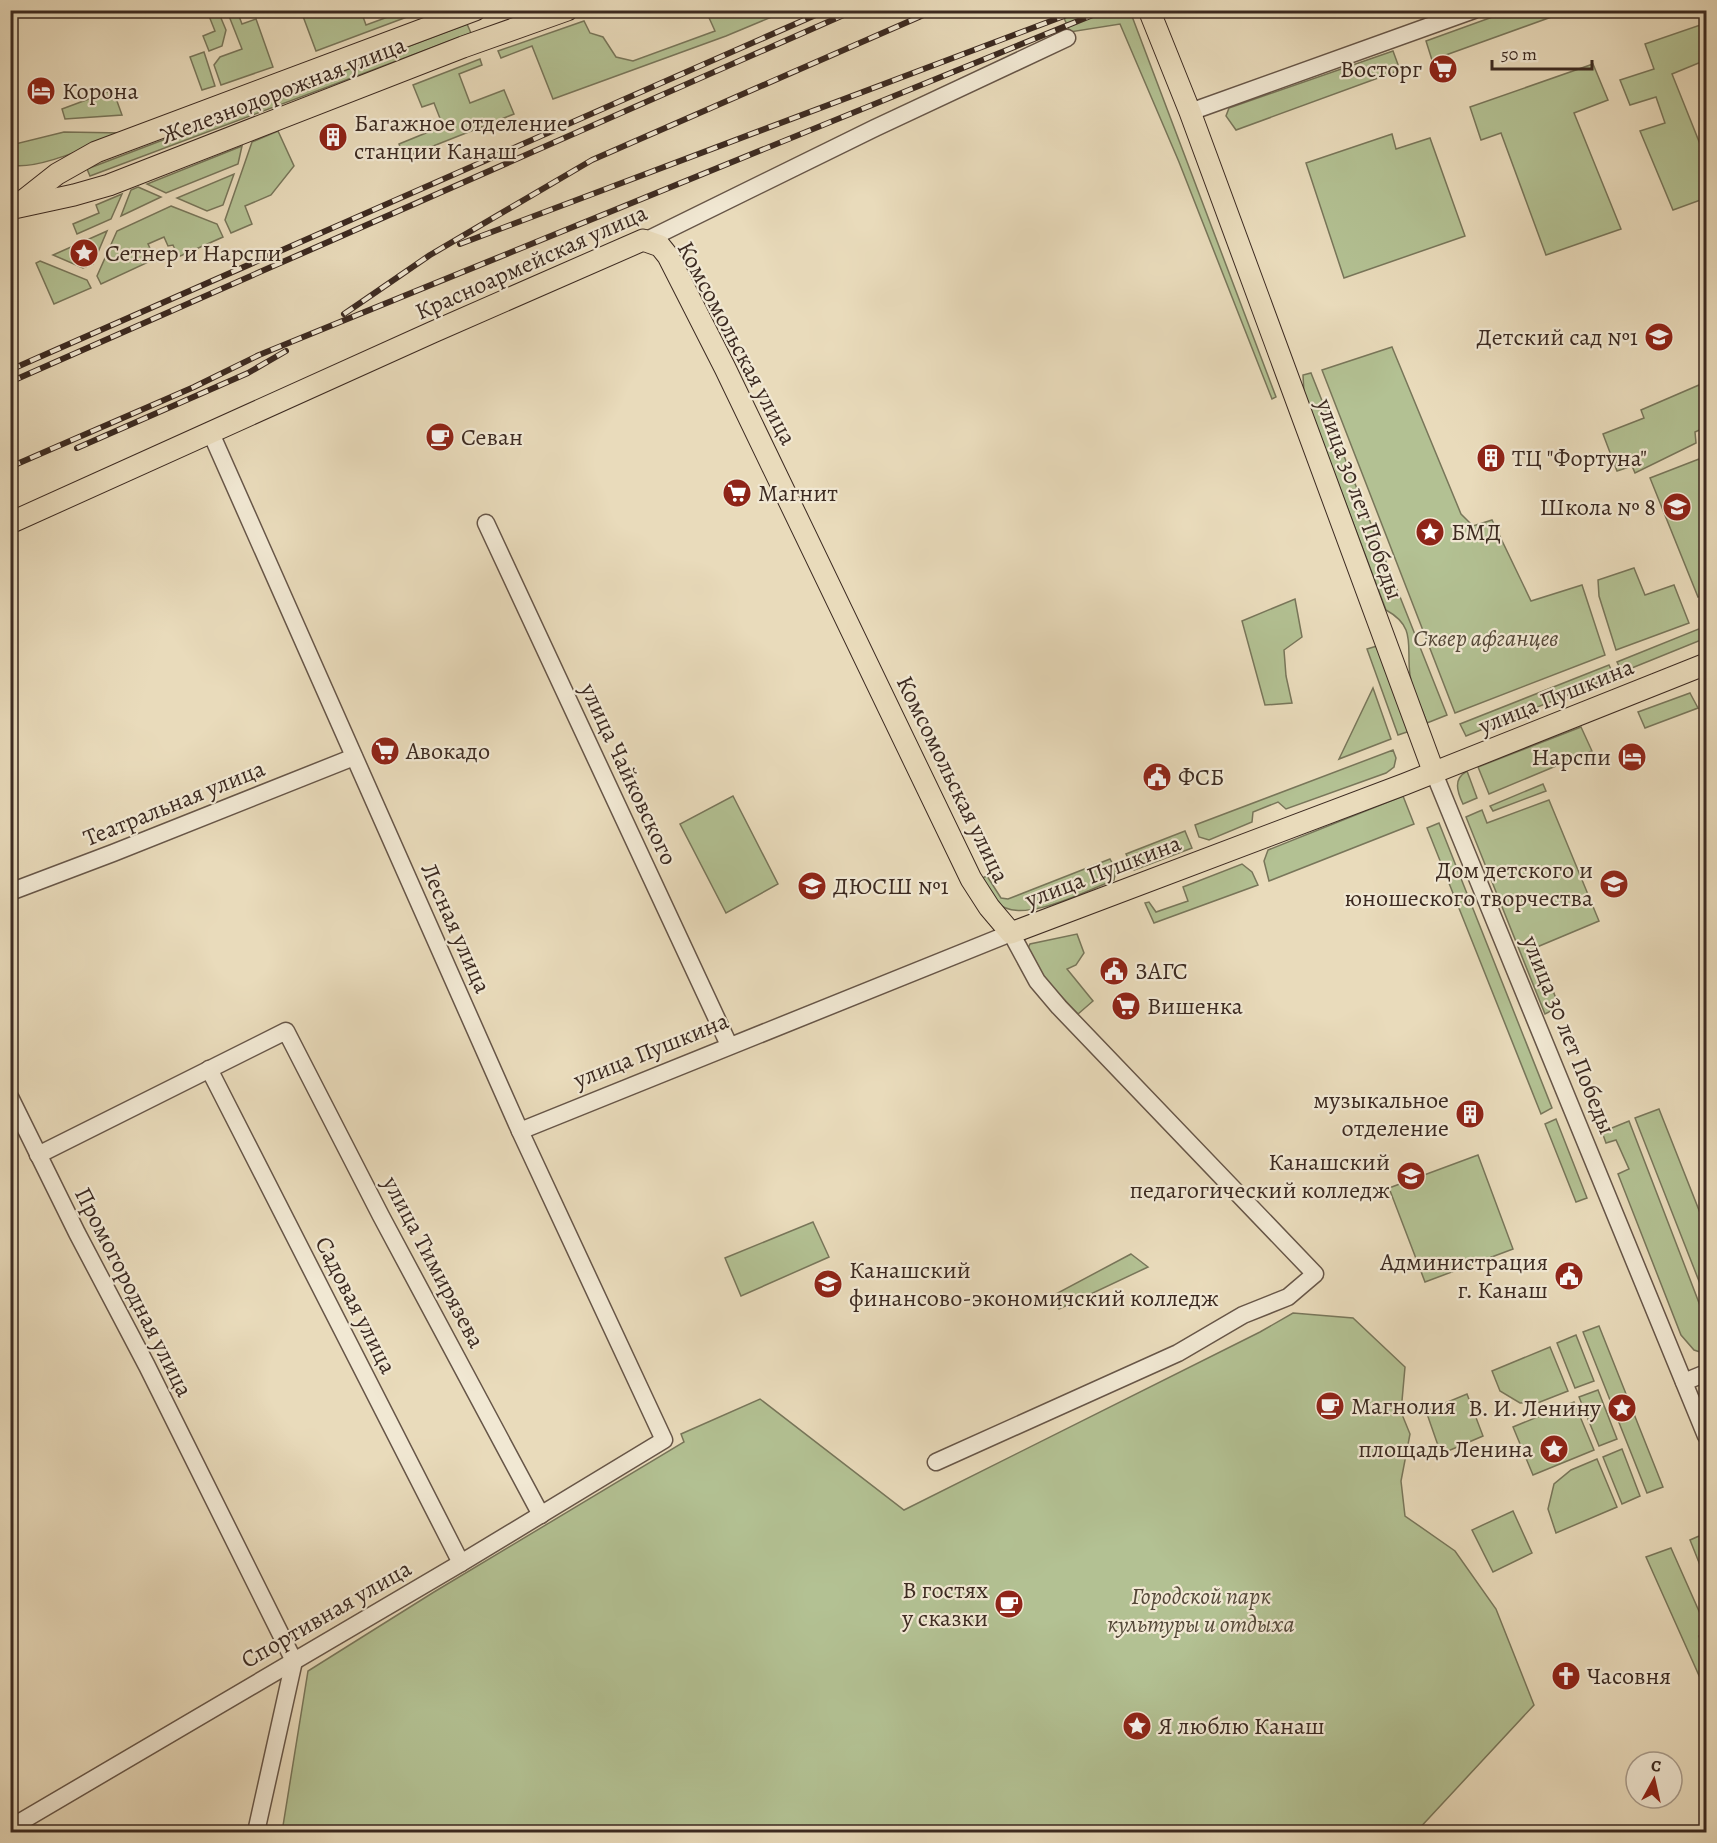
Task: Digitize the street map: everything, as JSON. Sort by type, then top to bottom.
[{"type":"main road","name":"Железнодорожная улица","points":[[12,206],[74,195],[109,185],[486,39],[567,10]]},
{"type":"main road","name":"улица 30 лет Победы","points":[[1149,10],[1190,112],[1434,773]]},
{"type":"main road","name":"Железнодорожная улица","points":[[12,206],[57,174],[96,152],[474,11]]},
{"type":"main road","points":[[474,11],[486,39]]},
{"type":"main road","name":"Комсомольская улица","points":[[645,241],[660,246],[669,256],[971,879],[989,908],[1011,933]]},
{"type":"main road","name":"Красноармейская улица","points":[[10,523],[498,303],[645,241]]},
{"type":"main road","name":"улица Пушкина","points":[[1434,773],[1707,664]]},
{"type":"main road","name":"улица Пушкина","points":[[1011,933],[1203,861]]},
{"type":"street","points":[[1190,112],[1474,10]]},
{"type":"street","name":"Красноармейская улица","points":[[645,241],[874,128],[1067,38]]},
{"type":"street","points":[[669,256],[673,242],[685,221]]},
{"type":"street","name":"Лесная улица","points":[[210,431],[520,1131],[664,1440]]},
{"type":"street","name":"улица Чайковского","points":[[486,523],[729,1046]]},
{"type":"street","name":"Театральная улица","points":[[10,892],[354,757]]},
{"type":"street","name":"улица Пушкина","points":[[1203,861],[1434,773]]},
{"type":"street","name":"улица 30 лет Победы","points":[[1434,773],[1707,1436]]},
{"type":"street","name":"улица Пушкина","points":[[520,1131],[1011,933]]},
{"type":"street","name":"Комсомольская улица","points":[[936,1462],[1167,1358],[1243,1315],[1288,1297],[1315,1274],[1059,1006],[1037,981],[1011,933]]},
{"type":"street","name":"улица Тимирязева","points":[[209,1069],[286,1031],[381,1216],[541,1515]]},
{"type":"street","points":[[38,1155],[209,1069]]},
{"type":"street","name":"Садовая улица","points":[[209,1069],[462,1563]]},
{"type":"street","name":"Промогородная улица","points":[[10,1097],[294,1661]]},
{"type":"street","points":[[1684,1382],[1707,1373]]},
{"type":"street","name":"Спортивная улица","points":[[10,1828],[462,1563],[664,1440]]},
{"type":"street","points":[[255,1833],[294,1661]]},
{"type":"green space","points":[[207,11],[218,11],[226,30],[222,46],[209,51],[203,36],[215,31]]},
{"type":"green space","points":[[227,11],[237,11],[242,24],[256,19],[273,67],[221,85],[214,65],[220,57],[242,49]]},
{"type":"green space","points":[[301,11],[336,11],[349,16],[362,14],[366,25],[404,11],[423,11],[316,51]]},
{"type":"green space","points":[[706,11],[786,11],[726,36],[553,99],[532,46],[501,58],[498,51],[584,21],[590,33],[603,37],[616,57],[633,61],[715,31]]},
{"type":"green space","points":[[1061,11],[1130,11],[1276,397],[1272,399],[1179,162],[1120,24],[1070,32]]},
{"type":"green space","points":[[1509,11],[1568,11],[1432,60],[1426,41]]},
{"type":"green space","points":[[1706,23],[1706,60],[1672,74],[1706,159],[1706,198],[1673,210],[1640,131],[1665,123],[1656,97],[1630,105],[1620,80],[1654,69],[1645,44]]},
{"type":"green space","points":[[467,24],[471,33],[90,176],[87,169]]},
{"type":"green space","points":[[1393,51],[1400,70],[1236,130],[1226,116],[1229,108]]},
{"type":"green space","points":[[204,52],[215,86],[202,90],[190,57]]},
{"type":"green space","points":[[480,59],[482,65],[459,74],[470,103],[504,90],[514,114],[403,158],[399,144],[443,126],[434,103],[422,107],[413,85]]},
{"type":"green space","points":[[1593,64],[1608,100],[1574,113],[1621,229],[1546,255],[1501,133],[1481,140],[1470,107]]},
{"type":"green space","points":[[113,90],[122,115],[65,119],[62,109]]},
{"type":"green space","points":[[278,131],[294,166],[271,195],[245,206],[252,224],[231,233],[225,220],[252,142]]},
{"type":"green space","points":[[64,132],[125,133],[52,160],[23,166],[11,165],[11,145]]},
{"type":"green space","points":[[1392,134],[1396,149],[1430,138],[1465,236],[1344,278],[1306,163]]},
{"type":"green space","points":[[242,146],[238,164],[166,193],[147,184]]},
{"type":"green space","points":[[234,174],[223,205],[207,211],[177,198]]},
{"type":"green space","points":[[138,187],[161,197],[121,216],[131,190]]},
{"type":"green space","points":[[122,194],[111,219],[77,234],[73,224],[99,213],[96,205]]},
{"type":"green space","points":[[171,206],[217,224],[223,237],[178,257],[173,245],[168,246],[164,237],[148,244],[155,259],[101,284],[97,276],[117,231]]},
{"type":"green space","points":[[107,231],[93,264],[83,268],[53,255]]},
{"type":"green space","points":[[40,261],[87,280],[91,288],[54,304],[36,263]]},
{"type":"green space","name":"Сквер афганцев","points":[[1392,347],[1461,514],[1473,526],[1492,520],[1531,601],[1582,585],[1605,655],[1455,713],[1322,370]]},
{"type":"green space","points":[[1311,373],[1447,715],[1427,723],[1411,681],[1406,630],[1396,616],[1386,610],[1304,393],[1303,375]]},
{"type":"green space","points":[[1706,382],[1706,427],[1695,432],[1696,443],[1635,473],[1632,466],[1617,471],[1603,434],[1644,418],[1641,410]]},
{"type":"green space","points":[[1699,459],[1706,477],[1706,594],[1698,597],[1650,478]]},
{"type":"green space","points":[[1634,568],[1645,595],[1674,585],[1689,623],[1616,650],[1599,596],[1598,580]]},
{"type":"green space","points":[[1295,599],[1302,637],[1284,650],[1286,676],[1292,703],[1265,705],[1242,621]]},
{"type":"green space","points":[[1706,626],[1706,638],[1622,672],[1617,662]]},
{"type":"green space","points":[[1377,646],[1410,731],[1398,735],[1367,649]]},
{"type":"green space","points":[[1609,665],[1614,676],[1466,736],[1460,724]]},
{"type":"green space","points":[[1373,688],[1391,739],[1339,759]]},
{"type":"green space","points":[[1690,693],[1698,708],[1645,728],[1638,712]]},
{"type":"green space","points":[[1581,727],[1592,751],[1489,794],[1478,767]]},
{"type":"green space","points":[[1393,750],[1396,758],[1394,767],[1386,773],[1286,809],[1278,802],[1253,812],[1252,822],[1209,840],[1199,837],[1195,825]]},
{"type":"green space","points":[[1467,771],[1477,798],[1463,804],[1458,782]]},
{"type":"green space","points":[[1543,784],[1546,791],[1493,811],[1490,806]]},
{"type":"green space","points":[[733,796],[778,884],[726,913],[680,824]]},
{"type":"green space","points":[[1403,796],[1414,824],[1269,881],[1264,861],[1268,850]]},
{"type":"green space","points":[[1549,800],[1599,921],[1537,947],[1559,1007],[1545,1014],[1466,817],[1482,810],[1487,823]]},
{"type":"green space","points":[[1439,823],[1552,1108],[1541,1114],[1427,828]]},
{"type":"green space","points":[[1185,831],[1192,848],[1134,870],[1126,854]]},
{"type":"green space","points":[[1110,859],[1116,870],[1114,880],[1037,909],[1021,911],[1007,909],[995,900],[982,878],[987,876],[1001,898],[1008,899]]},
{"type":"green space","points":[[1242,864],[1252,872],[1258,885],[1154,923],[1145,903],[1149,902],[1156,912],[1188,901],[1183,887]]},
{"type":"green space","points":[[1077,934],[1084,953],[1076,965],[1067,969],[1093,1001],[1078,1014],[1024,957],[1030,944]]},
{"type":"green space","points":[[1659,1109],[1706,1228],[1706,1299],[1635,1118]]},
{"type":"green space","points":[[1556,1119],[1587,1198],[1576,1202],[1545,1124]]},
{"type":"green space","points":[[1629,1121],[1706,1321],[1706,1354],[1694,1350],[1681,1335],[1618,1174],[1629,1169],[1616,1140],[1606,1143],[1602,1132]]},
{"type":"green space","points":[[1478,1155],[1513,1249],[1425,1282],[1389,1188]]},
{"type":"green space","points":[[813,1222],[829,1257],[741,1296],[725,1258]]},
{"type":"green space","points":[[1131,1254],[1148,1267],[1059,1309],[1052,1296]]},
{"type":"green space","name":"Городской парк культуры и отдыха","points":[[1293,1313],[1353,1318],[1405,1367],[1401,1412],[1410,1434],[1401,1481],[1405,1516],[1455,1551],[1496,1609],[1534,1705],[1416,1832],[282,1832],[308,1671],[434,1592],[684,1442],[681,1434],[760,1399],[904,1510],[1260,1332]]},
{"type":"green space","points":[[1599,1326],[1663,1487],[1647,1493],[1583,1332]]},
{"type":"green space","points":[[1576,1335],[1594,1381],[1575,1388],[1557,1343]]},
{"type":"green space","points":[[1550,1347],[1568,1391],[1540,1402],[1520,1403],[1500,1391],[1492,1371]]},
{"type":"green space","points":[[1598,1390],[1617,1439],[1599,1446],[1579,1397]]},
{"type":"green space","points":[[1467,1394],[1483,1436],[1441,1454],[1426,1411]]},
{"type":"green space","points":[[1574,1402],[1594,1450],[1533,1475],[1513,1427]]},
{"type":"green space","points":[[1622,1449],[1640,1496],[1622,1504],[1603,1457]]},
{"type":"green space","points":[[1597,1459],[1617,1507],[1556,1533],[1548,1509],[1554,1484],[1571,1470]]},
{"type":"green space","points":[[1513,1511],[1532,1553],[1493,1572],[1472,1530]]},
{"type":"green space","points":[[1706,1533],[1706,1580],[1690,1540]]},
{"type":"green space","points":[[1671,1548],[1706,1627],[1706,1632],[1699,1636],[1706,1653],[1706,1678],[1701,1680],[1646,1557]]},
{"type":"railway","points":[[10,370],[827,10]]},
{"type":"railway","points":[[10,382],[855,10]]},
{"type":"railway","points":[[344,314],[430,255],[592,160],[935,10]]},
{"type":"railway","points":[[460,244],[1080,10]]},
{"type":"railway","points":[[10,467],[194,387],[259,355],[1105,10]]},
{"type":"railway","points":[[77,448],[248,373],[286,351]]},
{"type":"place","name":"Восторг","points":[[1443,69]]},
{"type":"place","name":"Корона","points":[[41,91]]},
{"type":"place","name":"Багажное отделение станции Канаш","points":[[333,137]]},
{"type":"place","name":"Сетнер и Нарспи","points":[[84,253]]},
{"type":"place","name":"Детский сад №1","points":[[1659,337]]},
{"type":"place","name":"Севан","points":[[440,437]]},
{"type":"place","name":"ТЦ \"Фортуна\"","points":[[1491,458]]},
{"type":"place","name":"Магнит","points":[[737,493]]},
{"type":"place","name":"Школа № 8","points":[[1677,507]]},
{"type":"place","name":"БМД","points":[[1430,532]]},
{"type":"place","name":"Авокадо","points":[[385,751]]},
{"type":"place","name":"Нарспи","points":[[1632,757]]},
{"type":"place","name":"ФСБ","points":[[1157,777]]},
{"type":"place","name":"Дом детского и юношеского творчества","points":[[1614,884]]},
{"type":"place","name":"ДЮСШ №1","points":[[812,886]]},
{"type":"place","name":"ЗАГС","points":[[1114,971]]},
{"type":"place","name":"Вишенка","points":[[1126,1006]]},
{"type":"place","name":"музыкальное отделение","points":[[1470,1114]]},
{"type":"place","name":"Канашский педагогический колледж","points":[[1411,1176]]},
{"type":"place","name":"Администрация г. Канаш","points":[[1569,1276]]},
{"type":"place","name":"Канашский финансово-экономичский колледж","points":[[828,1284]]},
{"type":"place","name":"Магнолия","points":[[1330,1406]]},
{"type":"place","name":"В. И. Ленину","points":[[1622,1408]]},
{"type":"place","name":"площадь Ленина","points":[[1554,1449]]},
{"type":"place","name":"В гостях у сказки","points":[[1009,1604]]},
{"type":"place","name":"Часовня","points":[[1566,1676]]},
{"type":"place","name":"Я люблю Канаш","points":[[1137,1726]]}]
